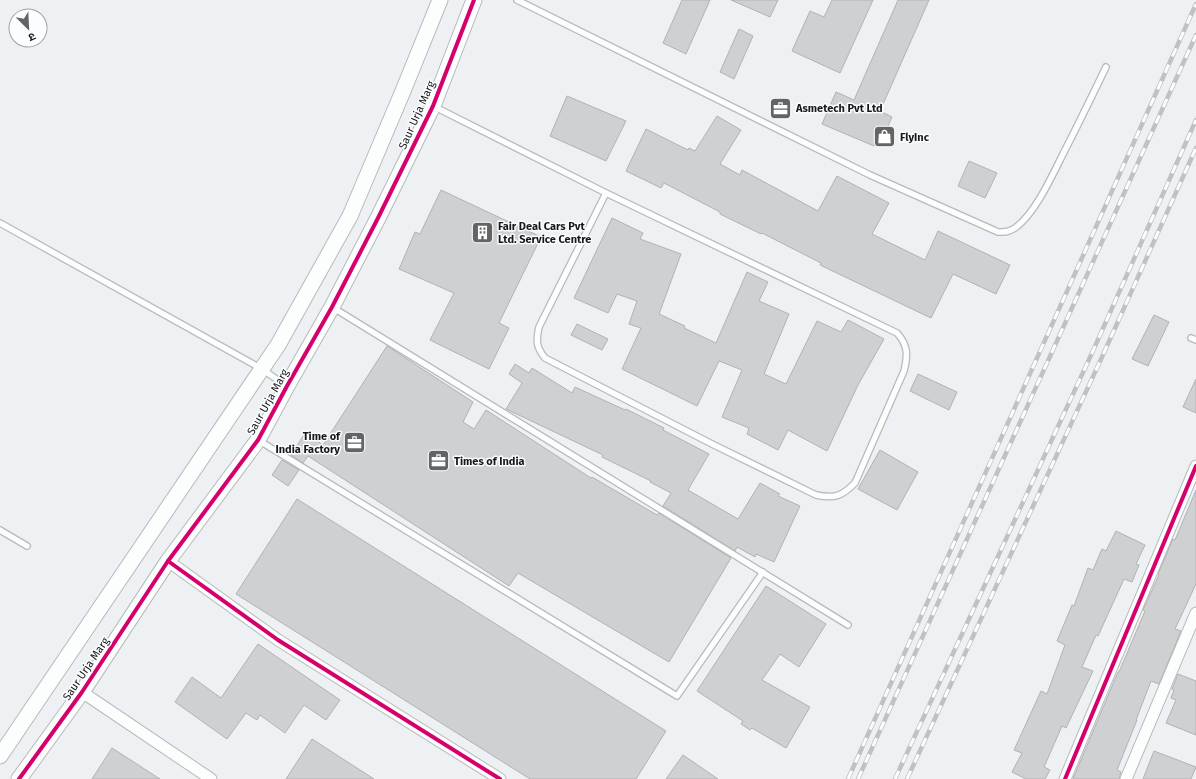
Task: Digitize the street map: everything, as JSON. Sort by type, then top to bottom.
[{"type":"street","name":"Saur Urja Marg","points":[[0,756],[278,345],[350,216],[440,0]]},
{"type":"street","name":"Saur Urja Marg","points":[[19,779],[82,692],[168,562],[258,440],[332,307],[433,106],[474,0]]},
{"type":"street","points":[[1065,779],[1196,466]]},
{"type":"street","points":[[168,562],[278,640],[500,779]]},
{"type":"street","points":[[1126,779],[1196,613]]},
{"type":"street","points":[[82,692],[211,779]]},
{"type":"lane","points":[[517,0],[870,175],[998,232],[1007,232],[1016,228],[1029,213],[1048,185],[1106,67]]},
{"type":"lane","points":[[433,106],[606,193],[897,332],[904,340],[906,348],[907,360],[904,371],[855,483],[846,493],[826,497],[816,495],[545,358],[538,350],[536,338],[539,328],[606,193]]},
{"type":"lane","points":[[0,223],[262,369],[287,386]]},
{"type":"lane","points":[[332,307],[848,625]]},
{"type":"lane","points":[[258,440],[677,696],[763,572]]},
{"type":"lane","points":[[0,530],[27,546]]},
{"type":"building","points":[[682,0],[710,0],[686,54],[663,43]]},
{"type":"building","points":[[731,0],[778,0],[770,17]]},
{"type":"building","points":[[832,0],[873,0],[840,73],[792,51],[810,11],[824,17]]},
{"type":"building","points":[[898,0],[929,0],[880,111],[892,117],[884,135],[880,133],[874,146],[822,124],[836,92],[854,100]]},
{"type":"building","points":[[739,29],[753,36],[734,79],[720,72]]},
{"type":"building","points":[[567,96],[626,121],[606,161],[550,136]]},
{"type":"building","points":[[717,116],[741,130],[720,164],[740,175],[742,170],[818,211],[837,176],[889,203],[872,234],[925,260],[938,231],[1010,265],[996,294],[953,274],[931,318],[820,265],[821,263],[762,233],[761,234],[720,214],[720,212],[664,183],[661,188],[626,171],[646,129],[688,150],[689,148],[695,151]]},
{"type":"building","points":[[969,161],[997,173],[985,198],[958,186]]},
{"type":"building","points":[[441,190],[541,237],[499,323],[509,328],[489,369],[430,340],[454,293],[399,269],[415,232],[420,234]]},
{"type":"building","points":[[612,218],[643,233],[640,239],[681,254],[659,314],[716,343],[747,272],[768,282],[759,301],[789,314],[764,374],[786,384],[817,321],[841,332],[848,320],[884,339],[858,385],[827,451],[788,430],[778,450],[747,434],[749,428],[722,417],[742,370],[719,361],[697,406],[622,369],[641,328],[629,324],[637,301],[617,294],[608,313],[574,298]]},
{"type":"building","points":[[1154,315],[1169,322],[1148,366],[1132,359]]},
{"type":"building","points":[[577,324],[608,339],[602,350],[571,335]]},
{"type":"building","points":[[387,346],[473,402],[463,422],[474,429],[486,410],[591,478],[592,477],[657,515],[659,513],[731,558],[669,662],[518,573],[509,586],[308,456],[303,463],[291,455],[305,433],[323,445]]},
{"type":"building","points":[[515,364],[529,373],[532,368],[572,393],[575,387],[625,410],[626,409],[664,428],[663,430],[709,454],[688,490],[738,519],[760,483],[780,494],[778,496],[800,506],[774,562],[756,554],[755,557],[737,547],[735,551],[663,506],[671,493],[650,482],[651,481],[602,457],[603,455],[506,409],[522,383],[509,374]]},
{"type":"building","points":[[918,374],[957,392],[949,410],[910,391]]},
{"type":"building","points":[[1196,379],[1196,413],[1183,407]]},
{"type":"building","points":[[880,450],[918,472],[897,510],[858,489]]},
{"type":"building","points":[[282,460],[299,470],[288,486],[272,475]]},
{"type":"building","points":[[1196,490],[1196,584],[1175,629],[1181,631],[1159,684],[1151,681],[1117,770],[1121,772],[1119,779],[1073,779],[1145,611],[1143,610],[1159,575],[1158,574],[1173,539],[1175,540]]},
{"type":"building","points":[[297,499],[666,731],[636,779],[530,779],[236,594]]},
{"type":"building","points":[[1116,531],[1145,545],[1136,564],[1139,565],[1132,582],[1124,579],[1082,667],[1093,671],[1066,728],[1062,726],[1044,767],[1050,770],[1045,779],[1026,779],[1012,772],[1022,753],[1014,750],[1041,691],[1047,694],[1065,645],[1057,641],[1072,605],[1074,606],[1088,568],[1093,570],[1102,549],[1106,551]]},
{"type":"building","points":[[766,586],[826,624],[799,667],[780,654],[762,680],[810,707],[786,748],[752,728],[750,730],[741,724],[743,721],[697,691]]},
{"type":"building","points":[[258,644],[340,700],[326,720],[304,705],[285,733],[260,715],[257,720],[246,713],[227,739],[175,702],[192,677],[221,698]]},
{"type":"building","points":[[1178,674],[1196,681],[1196,735],[1166,723],[1176,700],[1171,698],[1174,690],[1172,689]]},
{"type":"building","points":[[312,739],[374,779],[286,779]]},
{"type":"building","points":[[112,748],[160,779],[92,779]]},
{"type":"building","points":[[1154,751],[1196,767],[1191,779],[1143,779]]},
{"type":"building","points":[[683,755],[718,779],[666,779]]},
{"type":"railway","points":[[848,779],[1196,4]]},
{"type":"railway","points":[[858,779],[1196,35]]},
{"type":"railway","points":[[895,779],[1092,353],[1196,120]]},
{"type":"railway","points":[[907,779],[1102,357],[1196,148]]},
{"type":"cycle path","points":[[19,779],[82,692],[168,561],[258,440],[332,307],[433,106],[474,0]]},
{"type":"cycle path","points":[[1065,779],[1196,466]]},
{"type":"cycle path","points":[[168,561],[278,640],[500,779]]},
{"type":"place","name":"Asmetech Pvt Ltd","points":[[781,108]]},
{"type":"place","name":"FlyInc","points":[[884,137]]},
{"type":"place","name":"Fair Deal Cars Pvt Ltd. Service Centre","points":[[482,232]]},
{"type":"place","name":"Time of India Factory","points":[[355,442]]},
{"type":"place","name":"Times of India","points":[[439,461]]}]
